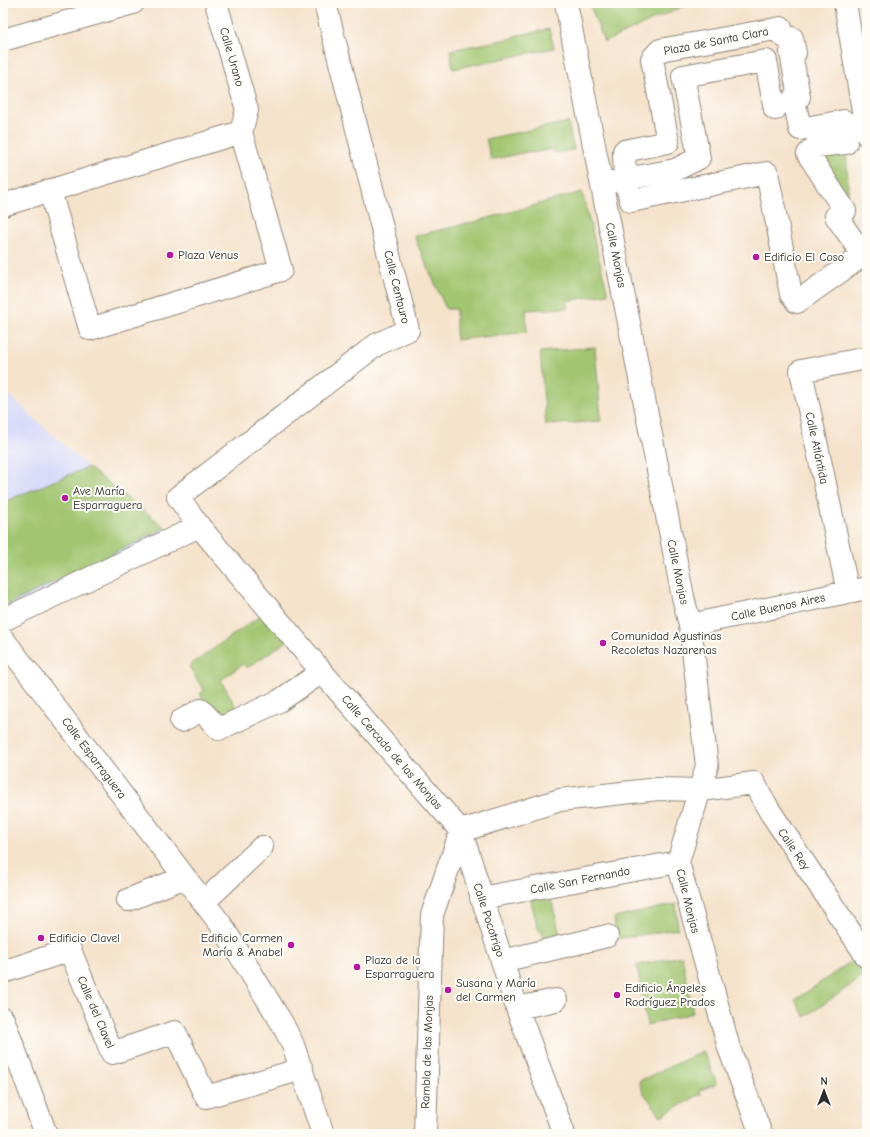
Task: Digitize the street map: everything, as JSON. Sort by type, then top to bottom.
[{"type":"street","points":[[3,40],[133,3]]},
{"type":"street","name":"Calle Urano","points":[[216,3],[247,110],[241,132]]},
{"type":"street","name":"Calle Centauro","points":[[199,526],[178,497],[376,346],[408,330],[325,3]]},
{"type":"street","name":"Calle Monjas","points":[[566,3],[683,597],[690,625],[707,766],[678,862],[728,1048],[761,1134]]},
{"type":"street","points":[[845,3],[867,135]]},
{"type":"street","name":"Plaza de Santa Clara","points":[[780,28],[782,35],[788,39],[792,38],[795,52],[791,53],[799,97],[794,98],[800,129],[844,121],[846,143],[816,146],[808,154],[845,210],[836,216],[850,237],[854,240],[862,256],[797,302],[792,294],[767,173],[631,201],[625,180],[624,151],[668,142],[652,59],[660,50],[780,28]]},
{"type":"street","points":[[602,184],[675,170],[699,158],[683,76],[766,61],[775,109]]},
{"type":"street","points":[[3,205],[241,132],[281,270],[90,329],[50,191]]},
{"type":"street","name":"Calle Atlántida","points":[[857,590],[801,371],[867,358]]},
{"type":"street","points":[[3,620],[199,526]]},
{"type":"street","name":"Calle Cercado de las Monjas","points":[[199,526],[322,672],[462,831]]},
{"type":"street","name":"Calle Buenos Aires","points":[[690,625],[857,590]]},
{"type":"street","name":"Calle Esparraguera","points":[[7,652],[222,926],[282,1023],[296,1051],[323,1134]]},
{"type":"street","points":[[181,721],[201,710],[219,729],[278,701],[322,672]]},
{"type":"street","name":"Calle Rey","points":[[701,790],[754,783],[782,830],[867,957]]},
{"type":"street","points":[[462,831],[560,800],[658,789],[701,790]]},
{"type":"street","name":"Calle Pocotrigo","points":[[462,831],[481,898],[517,1008],[564,1134]]},
{"type":"street","name":"Rambla de las Monjas","points":[[425,1134],[432,915],[462,831]]},
{"type":"street","points":[[204,902],[262,847]]},
{"type":"street","name":"Calle San Fernando","points":[[481,898],[678,862]]},
{"type":"street","points":[[128,900],[185,877]]},
{"type":"street","points":[[502,961],[607,936]]},
{"type":"street","name":"Calle del Clavel","points":[[3,972],[70,950],[112,1053],[175,1032],[206,1097],[302,1069]]},
{"type":"street","points":[[517,1008],[556,1000]]},
{"type":"street","points":[[3,1019],[46,1134]]},
{"type":"shaded area","name":"Ave María Esparraguera","points":[[3,390],[88,467],[166,528],[155,540],[3,611]]},
{"type":"green space","points":[[594,3],[691,3],[604,42],[590,5]]},
{"type":"green space","points":[[549,29],[554,48],[453,69],[450,50],[514,38],[514,36]]},
{"type":"green space","points":[[568,122],[574,150],[554,153],[553,149],[532,153],[531,151],[491,160],[486,139]]},
{"type":"green space","points":[[846,143],[850,237],[816,146]]},
{"type":"green space","points":[[582,192],[608,294],[567,301],[568,308],[526,310],[527,332],[456,340],[456,309],[446,309],[414,236],[474,222]]},
{"type":"green space","points":[[595,347],[601,421],[546,425],[540,352]]},
{"type":"green space","name":"Ave María Esparraguera","points":[[88,467],[166,528],[3,607],[3,502]]},
{"type":"green space","points":[[264,613],[287,641],[247,668],[243,664],[221,680],[237,709],[217,720],[200,694],[204,691],[189,666]]},
{"type":"green space","points":[[548,888],[562,942],[545,947],[542,933],[538,929],[529,893]]},
{"type":"green space","points":[[676,904],[678,929],[616,939],[614,918]]},
{"type":"green space","points":[[682,956],[693,1013],[647,1025],[637,965]]},
{"type":"green space","points":[[856,958],[867,974],[805,1017],[795,1000]]},
{"type":"green space","points":[[703,1051],[717,1084],[700,1090],[701,1094],[661,1116],[643,1092],[639,1081]]},
{"type":"place","name":"Plaza Venus","points":[[170,255]]},
{"type":"place","name":"Edificio El Coso","points":[[756,257]]},
{"type":"place","name":"Ave María Esparraguera","points":[[65,498]]},
{"type":"place","name":"Comunidad Agustinas Recoletas Nazarenas","points":[[603,643]]},
{"type":"place","name":"Edificio Clavel","points":[[41,938]]},
{"type":"place","name":"Edificio Carmen María & Anabel","points":[[291,945]]},
{"type":"place","name":"Plaza de la Esparraguera","points":[[357,967]]},
{"type":"place","name":"Susana y María del Carmen","points":[[448,990]]},
{"type":"place","name":"Edificio Ángeles Rodríguez Prados","points":[[617,995]]}]
